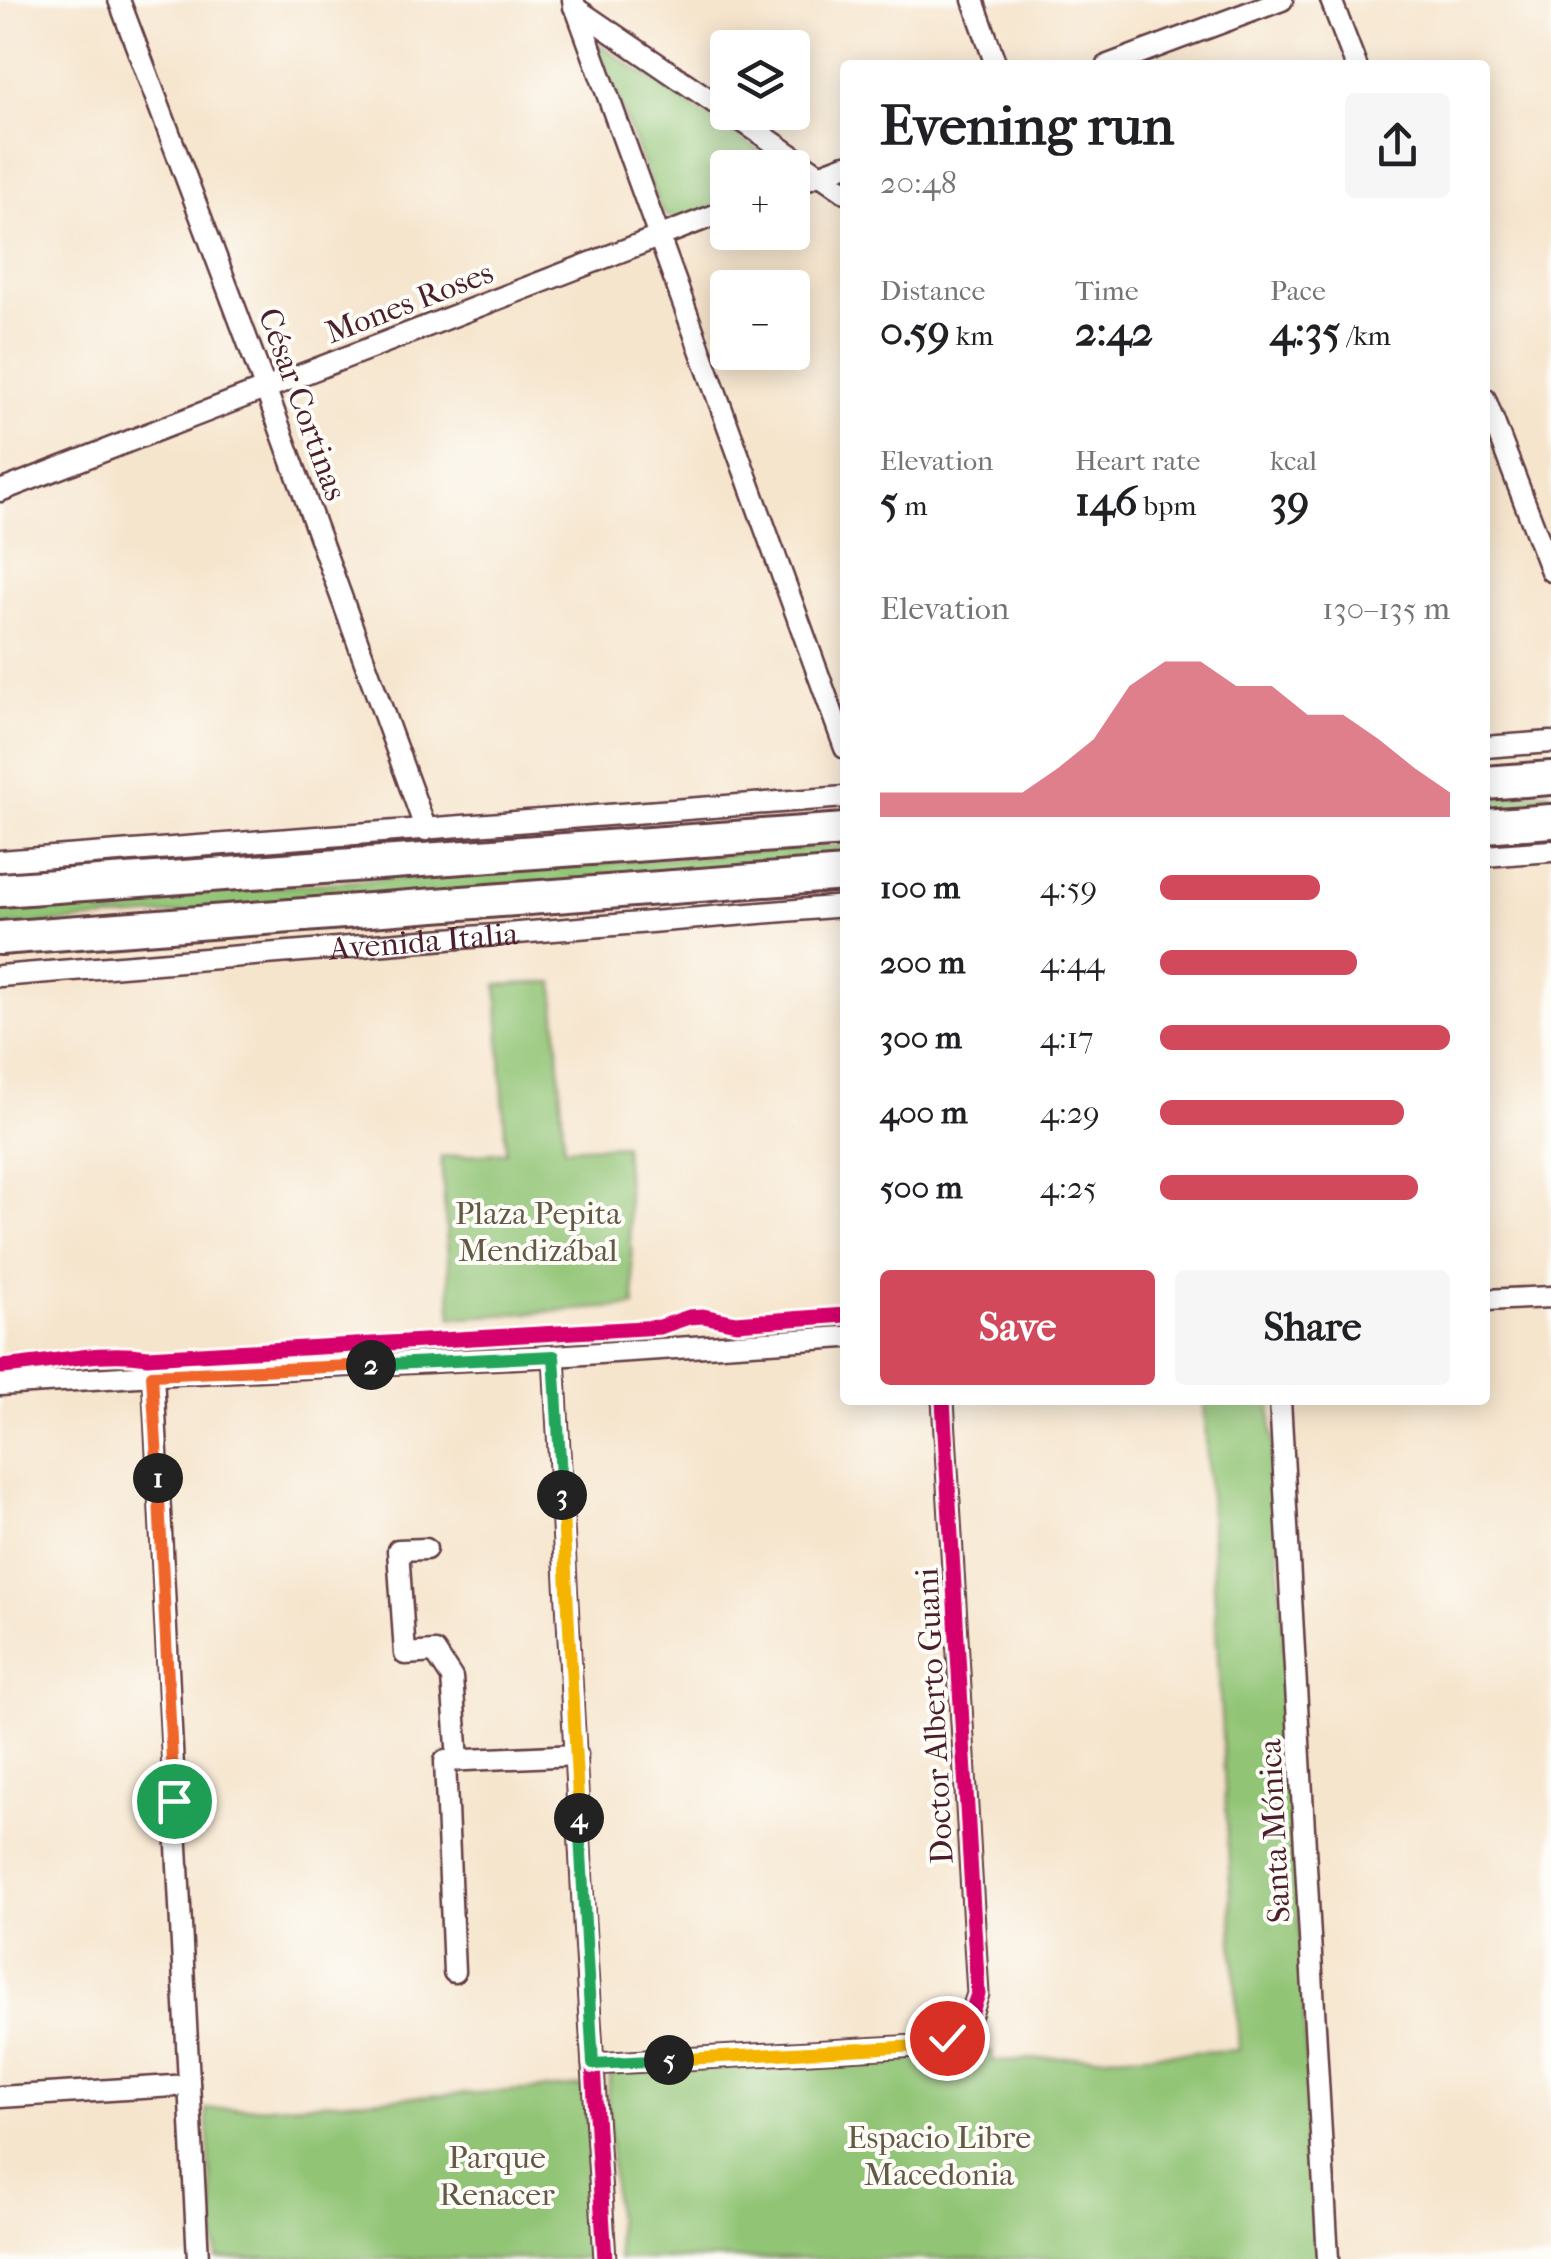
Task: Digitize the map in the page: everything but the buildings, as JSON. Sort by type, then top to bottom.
[{"type":"main road","points":[[1490,784],[1551,778]]},
{"type":"main road","points":[[1490,826],[1551,821]]},
{"type":"main road","points":[[0,890],[840,830]]},
{"type":"main road","name":"Avenida Italia","points":[[0,938],[840,874]]},
{"type":"street","name":"César Cortinas","points":[[118,0],[266,390],[426,830]]},
{"type":"street","points":[[973,0],[994,60]]},
{"type":"street","points":[[1121,60],[1282,0]]},
{"type":"street","points":[[1331,0],[1354,60]]},
{"type":"street","points":[[571,3],[710,100]]},
{"type":"street","points":[[571,3],[660,236],[840,734]]},
{"type":"street","points":[[754,130],[840,189]]},
{"type":"street","points":[[810,179],[840,167]]},
{"type":"street","name":"Mones Roses","points":[[0,491],[710,217]]},
{"type":"street","points":[[1490,412],[1551,571]]},
{"type":"street","points":[[1490,747],[1551,742]]},
{"type":"street","points":[[0,861],[840,797]]},
{"type":"street","points":[[1490,856],[1551,851]]},
{"type":"street","points":[[542,897],[542,930]]},
{"type":"street","name":"Avenida Italia","points":[[0,976],[840,906]]},
{"type":"street","points":[[1490,1300],[1551,1297]]},
{"type":"street","points":[[0,1385],[554,1356],[840,1336]]},
{"type":"street","points":[[554,1356],[604,2259]]},
{"type":"street","points":[[152,1375],[198,2259]]},
{"type":"street","name":"Doctor Alberto Guani","points":[[593,2064],[935,2045],[966,2026],[978,1994],[942,1405]]},
{"type":"street","name":"Santa Mónica","points":[[1280,1405],[1328,2259]]},
{"type":"street","points":[[426,1548],[398,1550],[405,1654],[435,1652],[452,1678],[458,1760]]},
{"type":"street","points":[[454,1972],[445,1761],[576,1755]]},
{"type":"street","points":[[0,2097],[189,2085]]},
{"type":"green space","points":[[597,46],[710,118],[710,130],[728,130],[758,150],[710,150],[710,209],[676,220],[664,214]]},
{"type":"green space","points":[[1551,792],[1551,811],[1490,816],[1490,797]]},
{"type":"green space","points":[[840,845],[840,864],[0,927],[0,907]]},
{"type":"green space","name":"Plaza Pepita Mendizábal","points":[[554,982],[564,1148],[624,1145],[635,1306],[452,1318],[441,1157],[506,1152],[497,985]]},
{"type":"green space","name":"Espacio Libre Macedonia","points":[[1204,1405],[1270,1405],[1318,2259],[618,2259],[607,2091],[611,2075],[619,2069],[933,2050],[992,2052],[993,2061],[1239,2050]]},
{"type":"green space","name":"Parque Renacer","points":[[587,2086],[598,2259],[217,2259],[206,2110]]},
{"type":"cycle path","points":[[0,1367],[92,1356],[148,1357],[660,1327],[703,1316],[736,1323],[840,1315]]},
{"type":"cycle path","points":[[554,1356],[605,2259]]},
{"type":"cycle path","points":[[593,2064],[935,2045],[967,2026],[978,1994],[943,1405]]},
{"type":"route","points":[[174,1801],[152,1375],[554,1356],[593,2064],[935,2045],[947,2038]]}]
